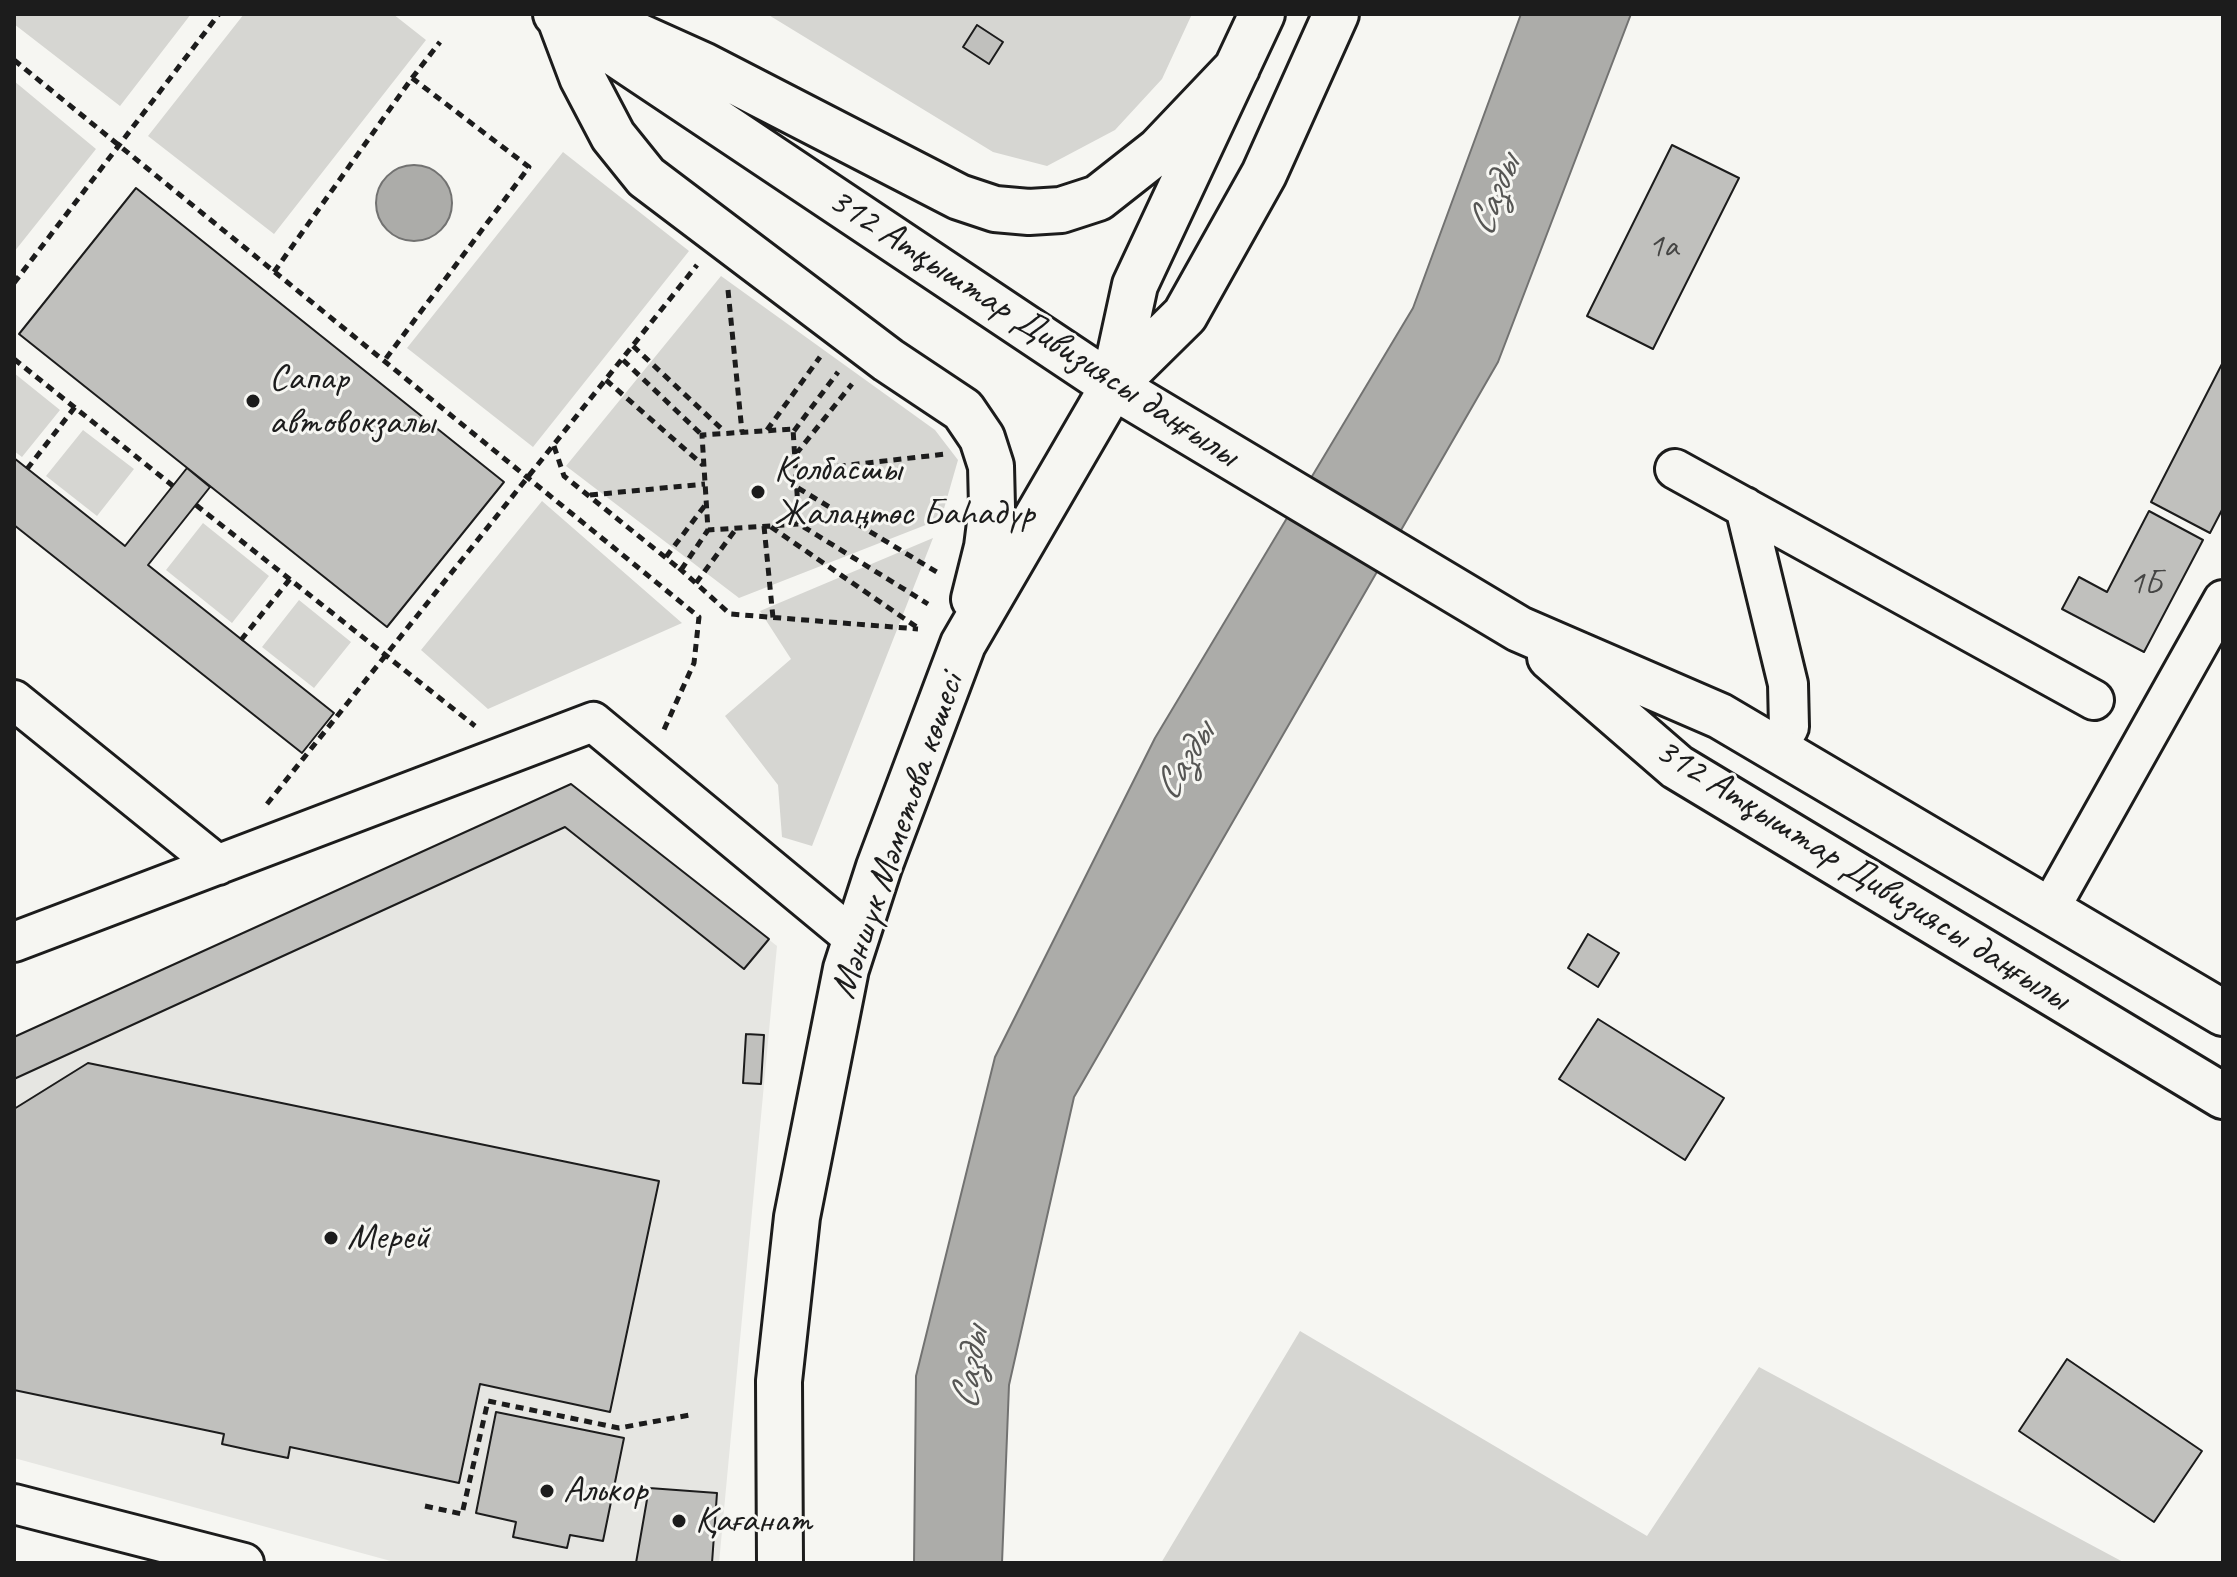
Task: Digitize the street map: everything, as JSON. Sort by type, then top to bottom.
[{"type":"main road","name":"Мәншүк Мәметова көшесі","points":[[1113,386],[1135,285],[1262,14]]},
{"type":"main road","name":"Мәншүк Мәметова көшесі","points":[[780,1563],[779,1381],[797,1217],[846,969],[856,940],[963,644],[1113,386],[1185,315],[1264,174],[1336,14]]},
{"type":"main road","points":[[558,15],[634,34],[703,65],[959,197],[995,209],[1029,212],[1061,210],[1098,198],[1159,150],[1237,68]]},
{"type":"main road","points":[[558,15],[582,77],[613,136],[646,177],[888,360],[963,410],[982,438],[991,466],[992,507],[987,547],[963,644]]},
{"type":"main road","name":"312 Атқыштар Дивизиясы даңғылы","points":[[558,15],[1113,386],[1519,629],[1720,716],[2223,1013]]},
{"type":"main road","name":"312 Атқыштар Дивизиясы даңғылы","points":[[1519,629],[1677,767],[2223,1096]]},
{"type":"street","points":[[1675,469],[2094,700]]},
{"type":"street","points":[[1745,507],[1788,684],[1789,727],[1776,749]]},
{"type":"street","points":[[2049,910],[2223,600]]},
{"type":"street","points":[[14,700],[218,865]]},
{"type":"street","points":[[14,942],[593,722],[856,940]]},
{"type":"street","points":[[14,1504],[244,1563]]},
{"type":"path","points":[[14,283],[219,14]]},
{"type":"path","points":[[274,272],[440,42]]},
{"type":"path","points":[[14,60],[699,617],[694,663],[647,768]]},
{"type":"path","points":[[384,361],[529,167],[412,78]]},
{"type":"path","points":[[257,816],[701,261]]},
{"type":"path","points":[[727,286],[742,432]]},
{"type":"path","points":[[766,431],[829,345]]},
{"type":"path","points":[[633,346],[726,433]]},
{"type":"path","points":[[14,359],[173,486]]},
{"type":"path","points":[[623,360],[702,435],[708,530],[681,570],[679,568]]},
{"type":"path","points":[[799,524],[794,432],[839,371]]},
{"type":"path","points":[[606,380],[704,466]]},
{"type":"path","points":[[795,455],[854,382]]},
{"type":"path","points":[[27,469],[75,407]]},
{"type":"path","points":[[702,435],[793,429],[794,432]]},
{"type":"path","points":[[554,446],[564,476],[666,557],[730,614],[918,629],[767,526]]},
{"type":"path","points":[[796,471],[958,453]]},
{"type":"path","points":[[588,495],[705,484]]},
{"type":"path","points":[[797,487],[941,574]]},
{"type":"path","points":[[666,557],[706,504]]},
{"type":"path","points":[[196,505],[511,753]]},
{"type":"path","points":[[708,530],[799,524],[928,604]]},
{"type":"path","points":[[767,526],[773,618]]},
{"type":"path","points":[[696,583],[737,528]]},
{"type":"path","points":[[241,640],[290,579]]},
{"type":"path","points":[[425,1506],[462,1514],[488,1401],[619,1428],[690,1415]]},
{"type":"shaded area","points":[[14,14],[191,14],[120,106],[14,24]]},
{"type":"shaded area","points":[[244,14],[393,14],[426,40],[274,234],[148,136]]},
{"type":"shaded area","points":[[767,14],[1192,14],[1162,79],[1115,130],[1047,166],[993,152]]},
{"type":"shaded area","points":[[14,81],[96,149],[14,252]]},
{"type":"shaded area","points":[[563,152],[689,251],[533,447],[407,348]]},
{"type":"shaded area","points":[[721,276],[935,430],[958,460],[941,519],[739,598],[566,466]]},
{"type":"shaded area","points":[[14,373],[60,410],[22,457],[14,451]]},
{"type":"shaded area","points":[[83,430],[134,469],[97,516],[46,476]]},
{"type":"shaded area","points":[[542,501],[682,623],[488,709],[421,650]]},
{"type":"shaded area","points":[[203,523],[269,576],[232,623],[166,570]]},
{"type":"shaded area","points":[[933,538],[812,846],[782,837],[778,785],[725,716],[791,659],[760,611]]},
{"type":"shaded area","points":[[299,600],[351,642],[314,688],[262,647]]},
{"type":"shaded area","points":[[571,784],[777,946],[719,1563],[398,1563],[14,1458],[14,1037]]},
{"type":"shaded area","points":[[1300,1331],[1647,1536],[1759,1367],[2125,1563],[1161,1563]]},
{"type":"water","name":"Сазды","points":[[1521,14],[1631,14],[1498,362],[1074,1097],[1009,1385],[1002,1563],[914,1563],[916,1376],[995,1057],[1155,738],[1413,308]]},
{"type":"water","points":[[414,165],[429,168],[441,176],[449,188],[452,203],[449,218],[441,230],[429,238],[414,241],[399,238],[387,230],[379,218],[376,203],[379,188],[387,176],[399,168]]},
{"type":"building","points":[[977,25],[1003,42],[989,64],[963,47]]},
{"type":"building","points":[[1672,145],[1739,178],[1653,349],[1587,316]]},
{"type":"building","name":"Сапар автовокзалы","points":[[136,188],[504,482],[387,627],[19,334]]},
{"type":"building","points":[[2223,362],[2223,508],[2210,533],[2151,502]]},
{"type":"building","points":[[14,458],[125,546],[187,468],[210,487],[148,565],[334,713],[302,753],[14,525]]},
{"type":"building","points":[[2149,511],[2203,540],[2144,652],[2062,609],[2079,577],[2107,592]]},
{"type":"building","points":[[571,784],[769,939],[744,969],[565,827],[14,1079],[14,1037]]},
{"type":"building","points":[[1588,934],[1619,953],[1598,987],[1568,968]]},
{"type":"building","points":[[1598,1019],[1724,1098],[1685,1160],[1559,1079]]},
{"type":"building","points":[[746,1034],[764,1035],[761,1084],[743,1083]]},
{"type":"building","name":"Мерей","points":[[88,1063],[659,1181],[610,1412],[480,1384],[459,1483],[290,1447],[288,1458],[254,1451],[222,1444],[224,1434],[14,1390],[14,1109]]},
{"type":"building","points":[[2067,1359],[2202,1451],[2154,1522],[2019,1431]]},
{"type":"building","name":"Алькор","points":[[496,1412],[624,1438],[603,1541],[570,1535],[567,1548],[513,1537],[516,1522],[476,1513]]},
{"type":"building","name":"Қағанат","points":[[649,1488],[717,1493],[712,1563],[636,1563]]},
{"type":"place","name":"Сапар автовокзалы","points":[[253,401]]},
{"type":"place","name":"Қолбасшы Жалаңтөс Баһадүр","points":[[758,492]]},
{"type":"place","name":"Мерей","points":[[331,1238]]},
{"type":"place","name":"Алькор","points":[[547,1491]]},
{"type":"place","name":"Қағанат","points":[[679,1521]]}]
